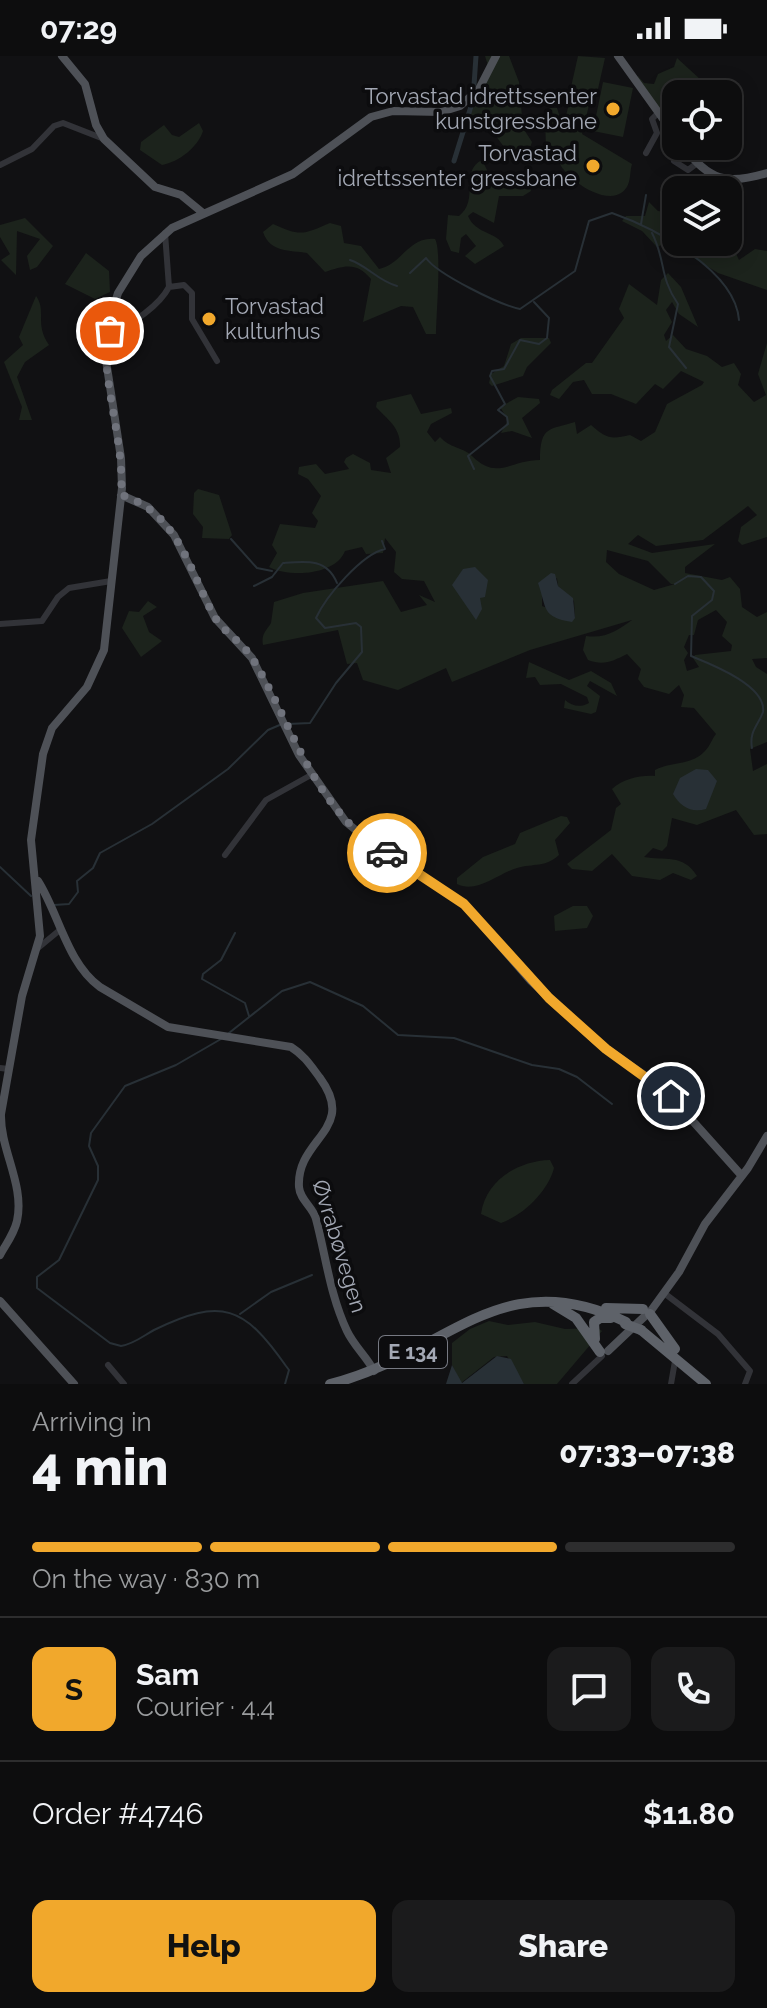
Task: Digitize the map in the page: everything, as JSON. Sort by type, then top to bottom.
[{"type":"highway","name":"E 134","points":[[330,1384],[374,1371],[482,1314],[528,1300],[568,1299],[646,1312],[696,1375]]},
{"type":"highway","points":[[528,1300],[552,1303],[568,1311],[604,1352]]},
{"type":"highway","name":"E 134","points":[[560,1300],[580,1304],[632,1325],[706,1384]]},
{"type":"highway","points":[[580,1304],[611,1318]]},
{"type":"highway","points":[[604,1352],[594,1338],[592,1327],[599,1318],[611,1318]]},
{"type":"highway","name":"E 134","points":[[611,1318],[632,1325]]},
{"type":"main road","points":[[62,56],[85,84],[96,125],[104,139],[155,187],[181,195],[203,213]]},
{"type":"main road","points":[[0,1255],[18,1215],[17,1196],[1,1125],[4,1068],[23,991],[38,948],[41,922],[31,831],[44,747],[54,724],[82,694],[101,662],[111,581],[121,495],[121,458],[106,360],[107,330],[114,302],[129,271],[165,233],[293,174],[371,117],[393,111],[441,112],[460,106],[477,93],[496,56]]},
{"type":"main road","points":[[618,56],[662,118]]},
{"type":"main road","points":[[693,160],[709,174],[725,179],[767,173]]},
{"type":"main road","points":[[121,495],[148,507],[174,535],[215,618],[246,649],[311,775],[346,822],[464,904],[531,981],[597,1042],[666,1091],[742,1176]]},
{"type":"main road","name":"Øvrabøvegen","points":[[36,878],[90,979],[143,1015],[171,1028],[291,1047],[305,1058],[328,1089],[333,1105],[331,1120],[304,1160],[300,1191],[315,1214],[328,1278],[344,1324],[374,1371]]},
{"type":"main road","points":[[604,1352],[661,1296],[705,1224],[742,1176],[767,1136]]},
{"type":"main road","points":[[0,1301],[74,1384]]},
{"type":"street","points":[[646,153],[657,132],[652,121],[658,113]]},
{"type":"street","points":[[0,165],[32,149],[47,132],[63,123],[104,139]]},
{"type":"street","points":[[674,161],[688,170],[696,164]]},
{"type":"street","points":[[165,233],[169,287]]},
{"type":"street","points":[[107,330],[114,332],[136,321],[169,287],[188,286],[193,299],[192,319],[217,361]]},
{"type":"street","points":[[0,624],[42,621],[58,597],[69,588],[111,581]]},
{"type":"street","points":[[225,855],[266,800],[311,775]]},
{"type":"street","points":[[38,948],[61,929]]},
{"type":"street","points":[[661,1296],[733,1349],[750,1371],[745,1384]]},
{"type":"street","points":[[572,1384],[604,1352]]},
{"type":"street","points":[[671,1384],[675,1361]]},
{"type":"street","points":[[108,1365],[124,1384]]},
{"type":"shaded area","points":[[485,56],[509,56],[519,82],[523,128],[532,142],[528,154],[520,161],[513,159],[484,120],[474,127],[466,125],[489,69]]},
{"type":"shaded area","name":"Torvastad idrettssenter gressbane","points":[[578,56],[605,58],[595,102],[569,96]]},
{"type":"shaded area","points":[[677,58],[701,80],[662,80],[662,124],[634,82],[638,76],[644,83],[654,84],[658,74],[674,67]]},
{"type":"shaded area","name":"Torvastad idrettssenter kunstgressbane","points":[[603,82],[633,88],[623,137],[593,131]]},
{"type":"shaded area","points":[[570,100],[589,105],[582,134],[632,164],[629,183],[621,193],[603,195],[582,186],[564,170],[556,154],[546,151],[545,113],[550,108],[557,108],[563,127]]},
{"type":"shaded area","points":[[199,123],[203,131],[197,143],[175,161],[162,165],[140,150],[141,142],[164,125],[172,135],[179,137]]},
{"type":"shaded area","points":[[482,160],[492,180],[505,179],[514,185],[520,178],[528,177],[531,191],[523,196],[499,196],[494,223],[473,212],[468,216],[476,227],[497,238],[504,246],[475,264],[465,256],[476,246],[466,234],[461,238],[459,253],[451,251],[446,239],[448,215],[459,216],[465,209],[472,171]]},
{"type":"shaded area","points":[[649,202],[662,212],[662,245],[657,247],[642,231],[622,221],[626,216],[645,216]]},
{"type":"shaded area","points":[[25,218],[53,246],[37,267],[30,270],[27,256],[40,239],[17,231],[16,275],[1,260],[10,254],[0,237],[0,225]]},
{"type":"shaded area","points":[[330,223],[341,226],[344,243],[361,246],[379,269],[418,242],[435,239],[438,269],[436,334],[426,334],[413,307],[401,306],[363,322],[371,279],[366,274],[350,266],[325,272],[307,253],[287,251],[270,244],[263,232],[273,224],[302,232]]},
{"type":"shaded area","points":[[755,249],[767,251],[767,290],[718,273],[691,256],[737,256],[739,260]]},
{"type":"shaded area","points":[[86,253],[109,271],[110,292],[95,299],[65,284]]},
{"type":"shaded area","points":[[668,273],[681,287],[698,327],[679,314],[672,302],[666,310],[672,322],[664,335],[666,341],[673,335],[686,349],[707,356],[722,367],[734,363],[741,374],[738,385],[754,402],[766,395],[758,374],[767,343],[767,537],[742,545],[738,541],[741,527],[757,515],[748,506],[703,540],[656,546],[638,535],[628,544],[652,553],[715,544],[685,567],[685,573],[722,580],[730,577],[740,589],[742,607],[757,617],[767,612],[767,658],[752,659],[756,667],[767,674],[767,742],[750,749],[753,771],[767,764],[767,834],[754,835],[736,810],[697,825],[672,818],[667,846],[662,851],[653,848],[644,857],[673,859],[686,864],[697,876],[691,880],[673,873],[660,880],[632,876],[612,854],[592,871],[572,869],[567,864],[611,830],[616,808],[621,804],[612,789],[632,778],[655,776],[655,770],[661,767],[700,756],[716,734],[694,708],[681,707],[684,695],[679,685],[669,694],[644,687],[638,679],[641,669],[627,654],[604,663],[588,660],[583,650],[586,636],[606,635],[632,620],[530,650],[452,682],[446,668],[398,690],[363,680],[357,663],[347,664],[338,630],[263,645],[274,602],[303,593],[383,581],[401,612],[427,605],[419,595],[435,602],[424,581],[402,579],[394,572],[396,552],[385,538],[383,553],[366,554],[362,547],[345,551],[340,559],[323,570],[288,573],[269,567],[277,553],[272,545],[280,524],[315,528],[318,521],[312,513],[321,496],[308,479],[298,474],[299,467],[316,464],[325,474],[349,469],[344,462],[353,454],[370,463],[371,470],[391,473],[386,458],[400,447],[400,440],[393,425],[376,407],[377,402],[411,394],[421,414],[451,408],[452,413],[431,424],[427,432],[435,442],[440,437],[481,463],[497,468],[540,460],[544,435],[553,428],[575,422],[577,434],[591,425],[609,437],[630,435],[641,441],[655,432],[667,404],[704,382],[681,371],[663,389],[655,384],[636,404],[611,394],[592,394],[584,380],[573,382],[559,399],[550,395],[552,390],[586,363],[592,363],[624,318],[619,309],[629,284],[657,305],[661,280]],"holes":[[[607,550],[648,561],[671,584],[675,584],[654,590],[619,574],[606,562]],[[557,578],[558,586],[574,601],[575,618],[542,606],[542,593]],[[716,610],[727,622],[722,636],[732,645],[731,651],[695,655],[693,658],[699,667],[687,671],[684,660],[688,653],[684,647],[689,635],[694,635],[698,620]]]},
{"type":"shaded area","points":[[36,296],[41,307],[42,330],[49,345],[25,362],[17,377],[32,420],[19,420],[22,407],[4,362],[23,345],[19,337]]},
{"type":"shaded area","points":[[521,338],[549,338],[551,343],[527,367],[523,376],[492,386],[489,383],[491,374],[504,366],[511,344]]},
{"type":"shaded area","points":[[518,397],[539,399],[540,403],[522,418],[532,438],[512,431],[501,433],[508,420],[500,407]]},
{"type":"shaded area","points":[[198,489],[219,495],[232,535],[229,539],[202,538],[203,527],[193,514],[194,493]]},
{"type":"shaded area","points":[[475,567],[488,580],[485,597],[480,598],[482,609],[476,620],[452,585],[463,569]]},
{"type":"shaded area","points":[[551,573],[555,574],[558,586],[573,598],[575,618],[572,622],[555,617],[547,610],[538,583]]},
{"type":"shaded area","points":[[148,601],[157,607],[143,616],[149,632],[162,641],[141,657],[122,628],[129,611],[139,612]]},
{"type":"shaded area","points":[[529,662],[569,680],[591,671],[611,683],[617,696],[590,681],[587,686],[600,696],[596,712],[591,714],[564,708],[565,700],[573,705],[582,705],[589,703],[587,697],[561,684],[540,685],[535,677],[526,678]]},
{"type":"shaded area","points":[[696,769],[708,770],[717,781],[706,809],[701,810],[687,808],[673,794],[680,778]]},
{"type":"shaded area","points":[[561,816],[567,817],[570,823],[555,840],[559,855],[554,859],[544,864],[517,868],[480,885],[457,884],[457,878],[483,857],[515,844],[520,833]]},
{"type":"shaded area","points":[[573,906],[587,906],[593,916],[587,928],[555,931],[554,916]]},
{"type":"shaded area","points":[[550,1160],[554,1168],[551,1177],[526,1208],[501,1223],[481,1214],[489,1191],[505,1175],[526,1164]]},
{"type":"shaded area","points":[[489,1321],[508,1325],[535,1322],[565,1329],[598,1328],[602,1331],[557,1384],[524,1384],[507,1356],[494,1357],[461,1383],[452,1365],[452,1343],[470,1329]]},
{"type":"shaded area","points":[[497,1356],[511,1359],[524,1384],[446,1384],[452,1365],[462,1383]]},
{"type":"waterway","points":[[454,161],[473,100],[476,56]]},
{"type":"waterway","points":[[641,224],[646,195]]},
{"type":"waterway","points":[[410,273],[426,258],[432,265],[470,288],[520,309],[575,271],[589,221],[612,213],[648,228],[708,267],[734,301],[739,320]]},
{"type":"waterway","points":[[652,233],[668,285],[678,304],[669,347],[686,368]]},
{"type":"waterway","points":[[350,260],[397,286]]},
{"type":"waterway","points":[[474,469],[468,456],[508,424],[507,417],[498,410],[505,404],[490,376],[492,371],[504,369],[520,340],[539,344],[547,338],[549,318],[534,302]]},
{"type":"waterway","points":[[231,539],[257,568],[272,571]]},
{"type":"waterway","points":[[288,724],[310,723],[336,683],[362,652],[361,627],[356,623],[325,628],[316,618],[346,577],[366,559],[385,549],[382,541]]},
{"type":"waterway","points":[[254,586],[272,577],[283,563],[300,562],[322,565],[337,583]]},
{"type":"waterway","points":[[675,584],[688,576],[701,577],[714,591],[712,600],[692,616],[691,656],[735,676],[762,702],[763,712],[753,733],[752,748]]},
{"type":"waterway","points":[[54,905],[69,904],[78,892],[77,881],[93,868],[100,853],[152,824],[228,769],[268,730],[282,724]]},
{"type":"waterway","points":[[0,867],[31,896]]},
{"type":"waterway","points":[[235,933],[221,960],[203,974],[202,979],[245,1003],[249,1016]]},
{"type":"waterway","points":[[229,1033],[282,991],[310,982],[363,1006],[398,1035],[454,1038],[532,1065],[559,1069],[577,1077],[612,1104]]},
{"type":"waterway","points":[[221,1039],[176,1065],[125,1086],[91,1133],[89,1146],[98,1166],[98,1180],[59,1260],[37,1277],[37,1288],[110,1343],[121,1346],[197,1313],[230,1313],[257,1330],[271,1346],[289,1370],[285,1384]]},
{"type":"waterway","points":[[240,1314],[271,1292],[312,1275]]},
{"type":"way so far","points":[[110,331],[107,330],[105,354],[121,458],[121,495],[148,507],[174,535],[186,553],[215,618],[240,642],[258,668],[314,780],[346,822],[387,853]]},
{"type":"place","name":"Torvastad idrettssenter kunstgressbane","points":[[613,109]]},
{"type":"place","name":"Torvastad idrettssenter gressbane","points":[[593,166]]},
{"type":"place","name":"Torvastad kulturhus","points":[[209,319]]},
{"type":"route","points":[[387,853],[464,904],[514,963],[549,998],[606,1049],[671,1096]]}]
